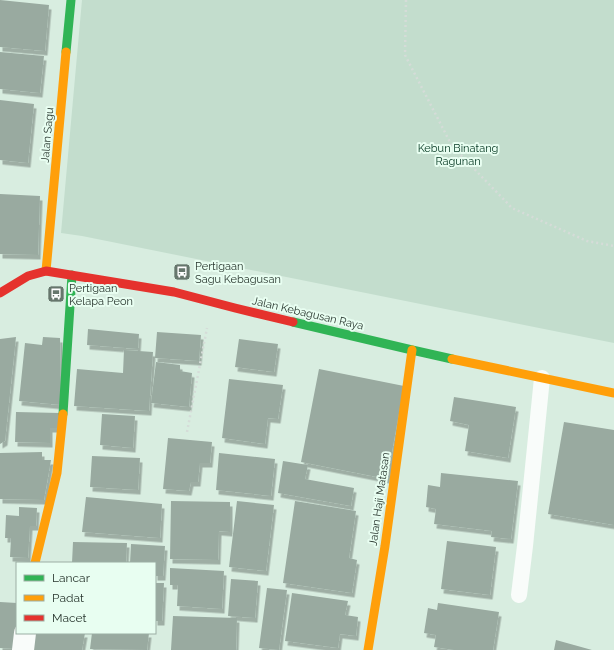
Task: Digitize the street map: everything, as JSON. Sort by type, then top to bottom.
[{"type":"street","name":"Jalan Sagu","points":[[46,271],[71,0]]},
{"type":"street","name":"Jalan Kebagusan Raya","points":[[0,293],[28,276],[46,271],[72,275],[174,292],[412,350],[614,393]]},
{"type":"street","points":[[35,562],[57,473],[63,410],[72,275]]},
{"type":"street","name":"Jalan Haji Matasan","points":[[368,650],[385,546],[412,350]]},
{"type":"street","points":[[23,650],[25,634]]},
{"type":"lane","points":[[518,595],[525,546],[542,378]]},
{"type":"path","points":[[406,0],[405,55],[452,146],[512,208],[587,242],[614,246]]},
{"type":"path","points":[[187,432],[212,302]]},
{"type":"green space","name":"Kebun Binatang Ragunan","points":[[82,0],[614,0],[614,343],[61,233]]},
{"type":"building","points":[[0,0],[49,5],[45,51],[0,47]]},
{"type":"building","points":[[0,52],[44,56],[40,93],[0,89]]},
{"type":"building","points":[[0,100],[34,104],[28,163],[0,160]]},
{"type":"building","points":[[0,194],[40,196],[38,255],[0,254]]},
{"type":"building","points":[[88,329],[139,334],[138,349],[87,345]]},
{"type":"building","points":[[157,332],[201,335],[199,361],[155,358]]},
{"type":"building","points":[[16,337],[5,441],[0,444],[0,339]]},
{"type":"building","points":[[43,337],[60,338],[61,405],[19,401],[25,343],[42,345]]},
{"type":"building","points":[[239,339],[278,344],[274,372],[235,367]]},
{"type":"building","points":[[124,350],[153,352],[149,411],[74,406],[77,369],[123,373]]},
{"type":"building","points":[[156,362],[180,365],[180,371],[192,373],[189,407],[151,403]]},
{"type":"building","points":[[319,369],[404,386],[387,479],[301,462]]},
{"type":"building","points":[[229,379],[283,385],[278,419],[268,418],[265,444],[222,438]]},
{"type":"building","points":[[454,397],[516,407],[508,458],[465,451],[469,425],[450,421]]},
{"type":"building","points":[[16,412],[60,413],[59,428],[50,428],[50,443],[15,442]]},
{"type":"building","points":[[102,414],[135,416],[133,448],[100,445]]},
{"type":"building","points":[[564,422],[614,430],[614,525],[548,514]]},
{"type":"building","points":[[168,438],[212,442],[210,463],[200,463],[198,482],[191,482],[189,491],[163,489]]},
{"type":"building","points":[[42,452],[42,460],[51,460],[44,500],[0,499],[0,453]]},
{"type":"building","points":[[219,453],[275,459],[271,496],[216,490]]},
{"type":"building","points":[[92,456],[140,458],[138,490],[90,487]]},
{"type":"building","points":[[283,461],[308,465],[305,479],[354,488],[351,506],[278,493]]},
{"type":"building","points":[[441,473],[518,481],[511,539],[491,537],[492,531],[434,524],[436,509],[426,507],[428,485],[440,487]]},
{"type":"building","points":[[86,497],[162,504],[160,538],[82,532]]},
{"type":"building","points":[[171,501],[230,502],[230,532],[219,531],[218,560],[170,559]]},
{"type":"building","points":[[237,501],[274,505],[266,571],[229,567]]},
{"type":"building","points":[[295,501],[356,511],[349,558],[357,560],[352,593],[283,583]]},
{"type":"building","points":[[19,507],[37,508],[36,526],[30,526],[28,558],[10,557],[11,538],[5,538],[6,515],[19,516]]},
{"type":"building","points":[[447,541],[496,547],[490,595],[441,589]]},
{"type":"building","points":[[73,542],[127,543],[126,562],[72,562]]},
{"type":"building","points":[[131,544],[165,546],[163,576],[156,576],[156,562],[130,562]]},
{"type":"building","points":[[170,568],[224,571],[222,609],[177,606],[178,585],[170,585]]},
{"type":"building","points":[[231,579],[258,581],[255,618],[228,616]]},
{"type":"building","points":[[156,583],[164,583],[162,621],[156,621]]},
{"type":"building","points":[[267,588],[287,590],[279,650],[259,648]]},
{"type":"building","points":[[292,593],[348,601],[345,615],[358,617],[356,636],[340,634],[338,648],[285,641]]},
{"type":"building","points":[[0,602],[16,603],[16,634],[18,649],[0,648]]},
{"type":"building","points":[[438,603],[499,612],[493,650],[454,650],[434,647],[436,635],[424,633],[428,608],[437,610]]},
{"type":"building","points":[[173,616],[237,618],[236,650],[171,650]]},
{"type":"building","points":[[31,634],[85,634],[82,650],[28,650]]},
{"type":"building","points":[[92,634],[149,634],[147,650],[90,649]]},
{"type":"building","points":[[556,640],[592,650],[554,650]]},
{"type":"traffic: fast","points":[[66,52],[71,0]]},
{"type":"traffic: fast","points":[[63,414],[72,275]]},
{"type":"traffic: fast","points":[[293,322],[452,359]]},
{"type":"traffic: slow","points":[[46,271],[66,52]]},
{"type":"traffic: slow","points":[[368,650],[385,546],[412,350]]},
{"type":"traffic: slow","points":[[452,359],[614,393]]},
{"type":"traffic: slow","points":[[35,562],[57,473],[63,414]]},
{"type":"traffic: jam","points":[[0,293],[28,276],[46,271],[174,292],[293,322]]},
{"type":"place","name":"Pertigaan Sagu Kebagusan","points":[[182,272]]},
{"type":"place","name":"Pertigaan Kelapa Peon","points":[[56,294]]}]
